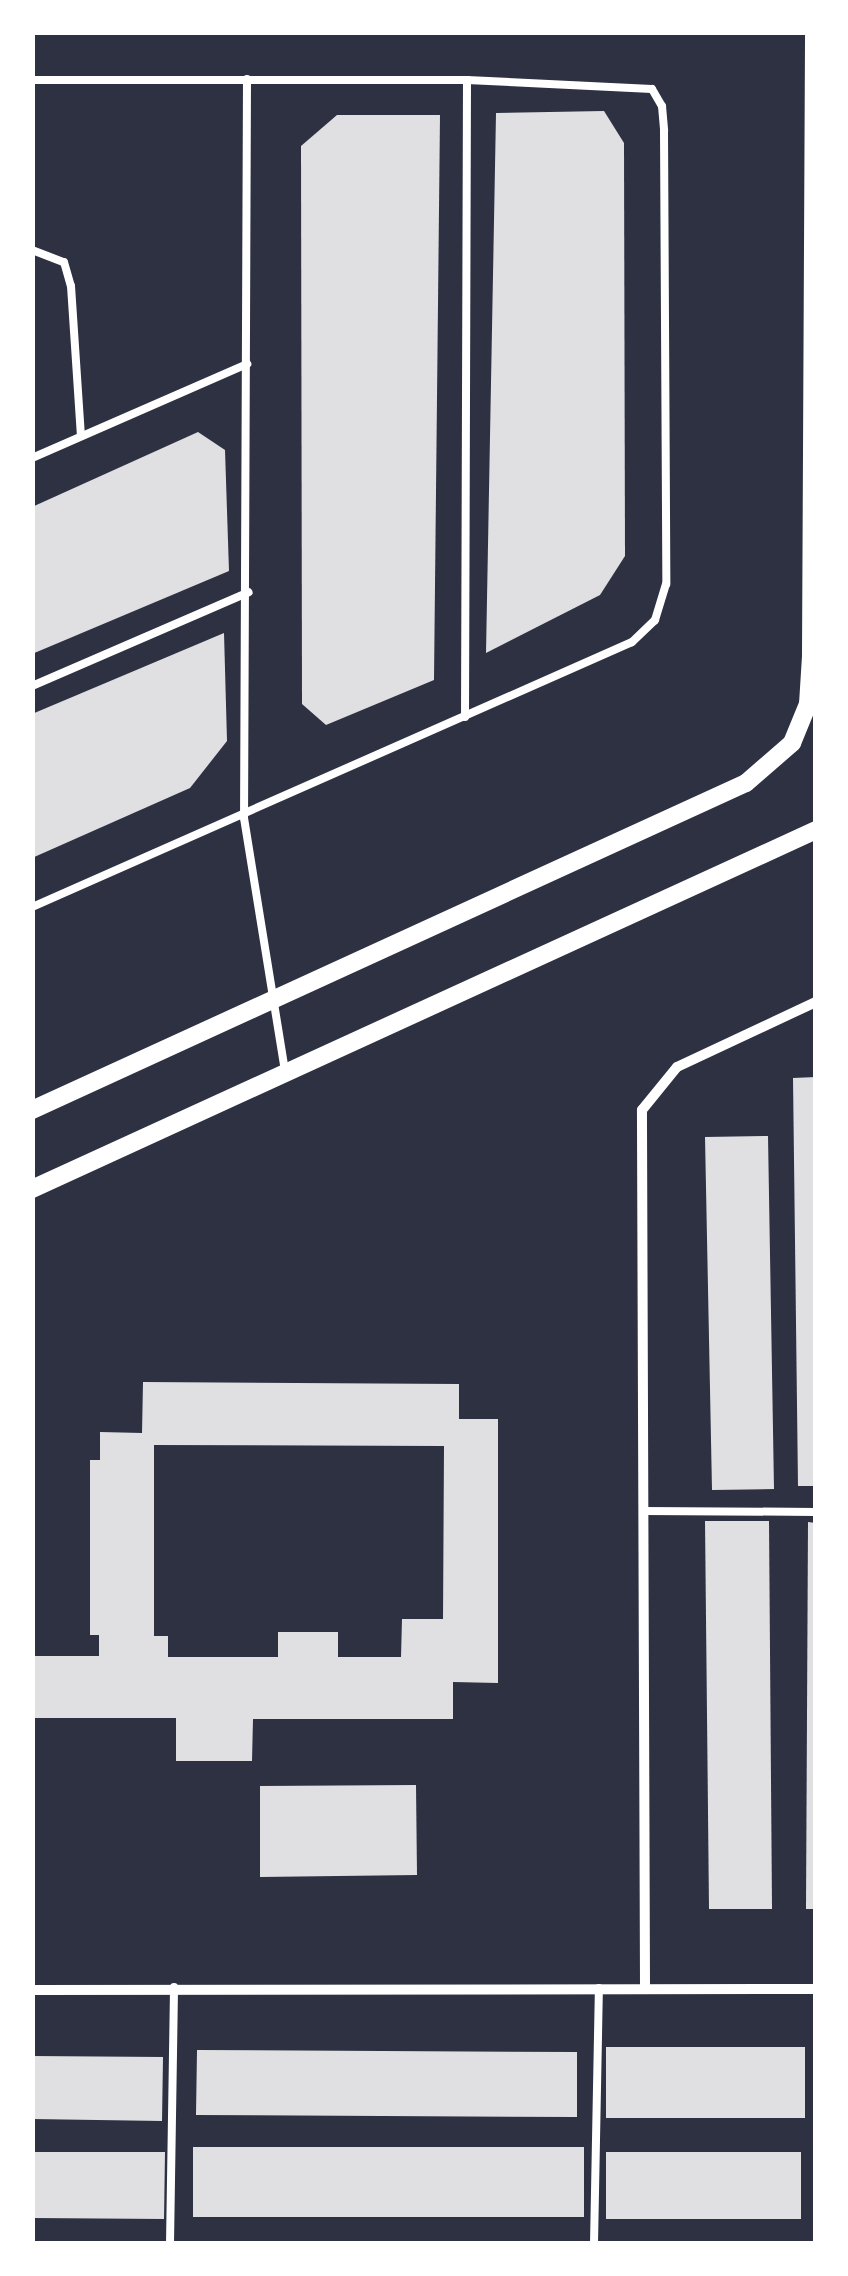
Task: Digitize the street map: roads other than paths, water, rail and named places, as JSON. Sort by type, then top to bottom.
[{"type":"street","points":[[32,1110],[746,782],[792,744],[808,704],[811,656],[814,32]]},
{"type":"street","points":[[32,1190],[816,830]]},
{"type":"street","points":[[645,1984],[642,1110],[677,1067],[816,1002]]},
{"type":"street","points":[[32,1990],[598,1984],[816,1988]]},
{"type":"lane","points":[[247,79],[250,592],[244,818],[276,995],[285,1073]]},
{"type":"lane","points":[[32,80],[467,80],[634,84],[652,89],[662,106],[666,584],[655,620],[632,642],[244,818],[32,908]]},
{"type":"lane","points":[[465,717],[467,80]]},
{"type":"lane","points":[[32,250],[64,262],[71,286],[82,436]]},
{"type":"lane","points":[[32,458],[246,364]]},
{"type":"lane","points":[[32,686],[250,592]]},
{"type":"lane","points":[[643,1511],[816,1512]]},
{"type":"lane","points":[[594,2244],[598,1984]]},
{"type":"lane","points":[[170,2244],[174,1988]]}]
